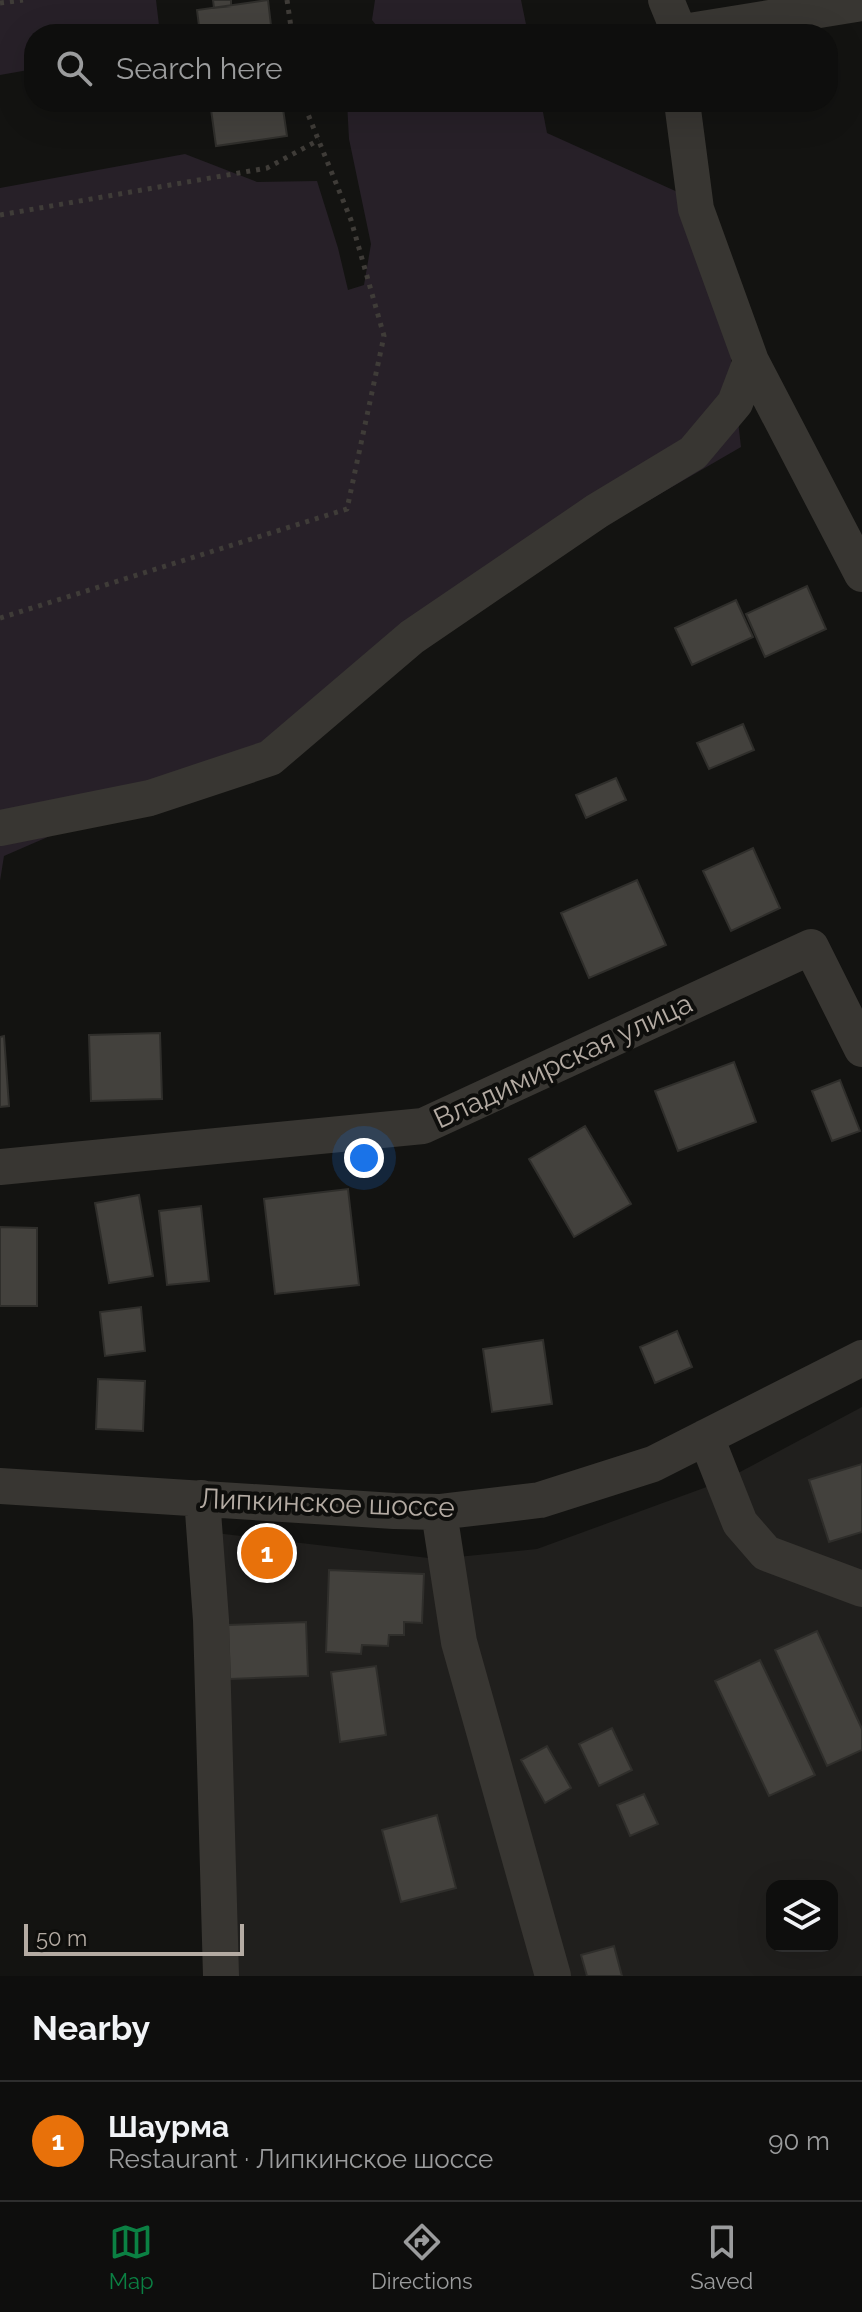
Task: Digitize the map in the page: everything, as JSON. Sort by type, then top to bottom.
[{"type":"street","points":[[684,24],[862,3]]},
{"type":"street","points":[[683,112],[696,209],[751,361],[862,574]]},
{"type":"street","points":[[0,828],[150,798],[270,758],[412,637],[597,511],[693,453],[735,403],[751,361]]},
{"type":"street","name":"Владимирская улица","points":[[0,1167],[423,1126],[811,947],[862,1049]]},
{"type":"street","name":"Липкинское шоссе","points":[[0,1486],[394,1511],[439,1512],[540,1500],[653,1464],[862,1358]]},
{"type":"street","points":[[706,1437],[740,1523],[766,1553],[862,1589]]},
{"type":"street","points":[[202,1498],[211,1620],[221,1976]]},
{"type":"street","points":[[439,1512],[459,1642],[553,1976]]},
{"type":"path","points":[[0,3],[23,0]]},
{"type":"path","points":[[287,0],[291,24]]},
{"type":"path","points":[[0,618],[347,509],[384,336],[351,220],[307,112]]},
{"type":"path","points":[[0,215],[267,168],[319,140]]},
{"type":"shaded area","points":[[0,0],[156,0],[159,24],[24,24],[24,71],[0,75]]},
{"type":"shaded area","points":[[375,0],[521,0],[526,24],[375,24],[372,20]]},
{"type":"shaded area","points":[[348,112],[543,112],[547,133],[713,208],[732,260],[731,360],[741,447],[475,601],[306,742],[96,816],[4,856],[0,881],[0,188],[185,154],[257,182],[317,181],[348,290],[364,285],[371,244],[349,139]]},
{"type":"shaded area","points":[[862,1407],[862,1976],[207,1976],[207,1532],[437,1559],[537,1549],[723,1481]]},
{"type":"building","points":[[213,0],[231,0],[231,6],[214,8]]},
{"type":"building","points":[[268,0],[271,24],[199,24],[197,10]]},
{"type":"building","points":[[211,112],[283,112],[287,136],[216,146]]},
{"type":"building","points":[[807,586],[826,629],[765,657],[746,614]]},
{"type":"building","points":[[736,600],[753,637],[692,665],[675,628]]},
{"type":"building","points":[[743,724],[754,750],[709,769],[697,743]]},
{"type":"building","points":[[616,778],[626,800],[586,818],[576,795]]},
{"type":"building","points":[[753,848],[780,908],[731,931],[703,871]]},
{"type":"building","points":[[637,880],[666,945],[589,978],[561,913]]},
{"type":"building","points":[[160,1033],[162,1099],[91,1101],[89,1035]]},
{"type":"building","points":[[4,1036],[9,1106],[0,1107],[0,1037]]},
{"type":"building","points":[[734,1062],[756,1122],[678,1151],[655,1091]]},
{"type":"building","points":[[840,1080],[860,1131],[832,1141],[812,1091]]},
{"type":"building","points":[[585,1126],[631,1204],[574,1237],[529,1159]]},
{"type":"building","points":[[348,1189],[359,1285],[275,1294],[264,1199]]},
{"type":"building","points":[[139,1195],[153,1276],[109,1283],[95,1203]]},
{"type":"building","points":[[201,1206],[209,1281],[167,1285],[159,1211]]},
{"type":"building","points":[[0,1227],[37,1228],[37,1306],[0,1306]]},
{"type":"building","points":[[141,1307],[145,1351],[105,1356],[100,1312]]},
{"type":"building","points":[[677,1331],[692,1367],[655,1383],[640,1347]]},
{"type":"building","points":[[543,1340],[552,1404],[492,1412],[483,1349]]},
{"type":"building","points":[[98,1379],[145,1381],[143,1431],[96,1429]]},
{"type":"building","points":[[862,1464],[862,1532],[829,1542],[809,1480]]},
{"type":"building","points":[[329,1570],[424,1574],[422,1623],[404,1622],[404,1635],[389,1635],[388,1646],[362,1645],[361,1654],[326,1652]]},
{"type":"building","points":[[306,1622],[308,1676],[230,1679],[228,1625]]},
{"type":"building","points":[[817,1631],[862,1729],[862,1750],[827,1766],[775,1650]]},
{"type":"building","points":[[760,1660],[815,1775],[769,1796],[715,1681]]},
{"type":"building","points":[[376,1666],[386,1735],[340,1742],[331,1672]]},
{"type":"building","points":[[612,1728],[632,1770],[599,1786],[579,1744]]},
{"type":"building","points":[[547,1746],[571,1788],[545,1803],[521,1760]]},
{"type":"building","points":[[644,1794],[658,1824],[630,1836],[617,1805]]},
{"type":"building","points":[[437,1815],[456,1888],[401,1902],[382,1830]]},
{"type":"building","points":[[614,1946],[622,1976],[587,1976],[581,1955]]},
{"type":"place","name":"Шаурма","points":[[267,1553]]}]
